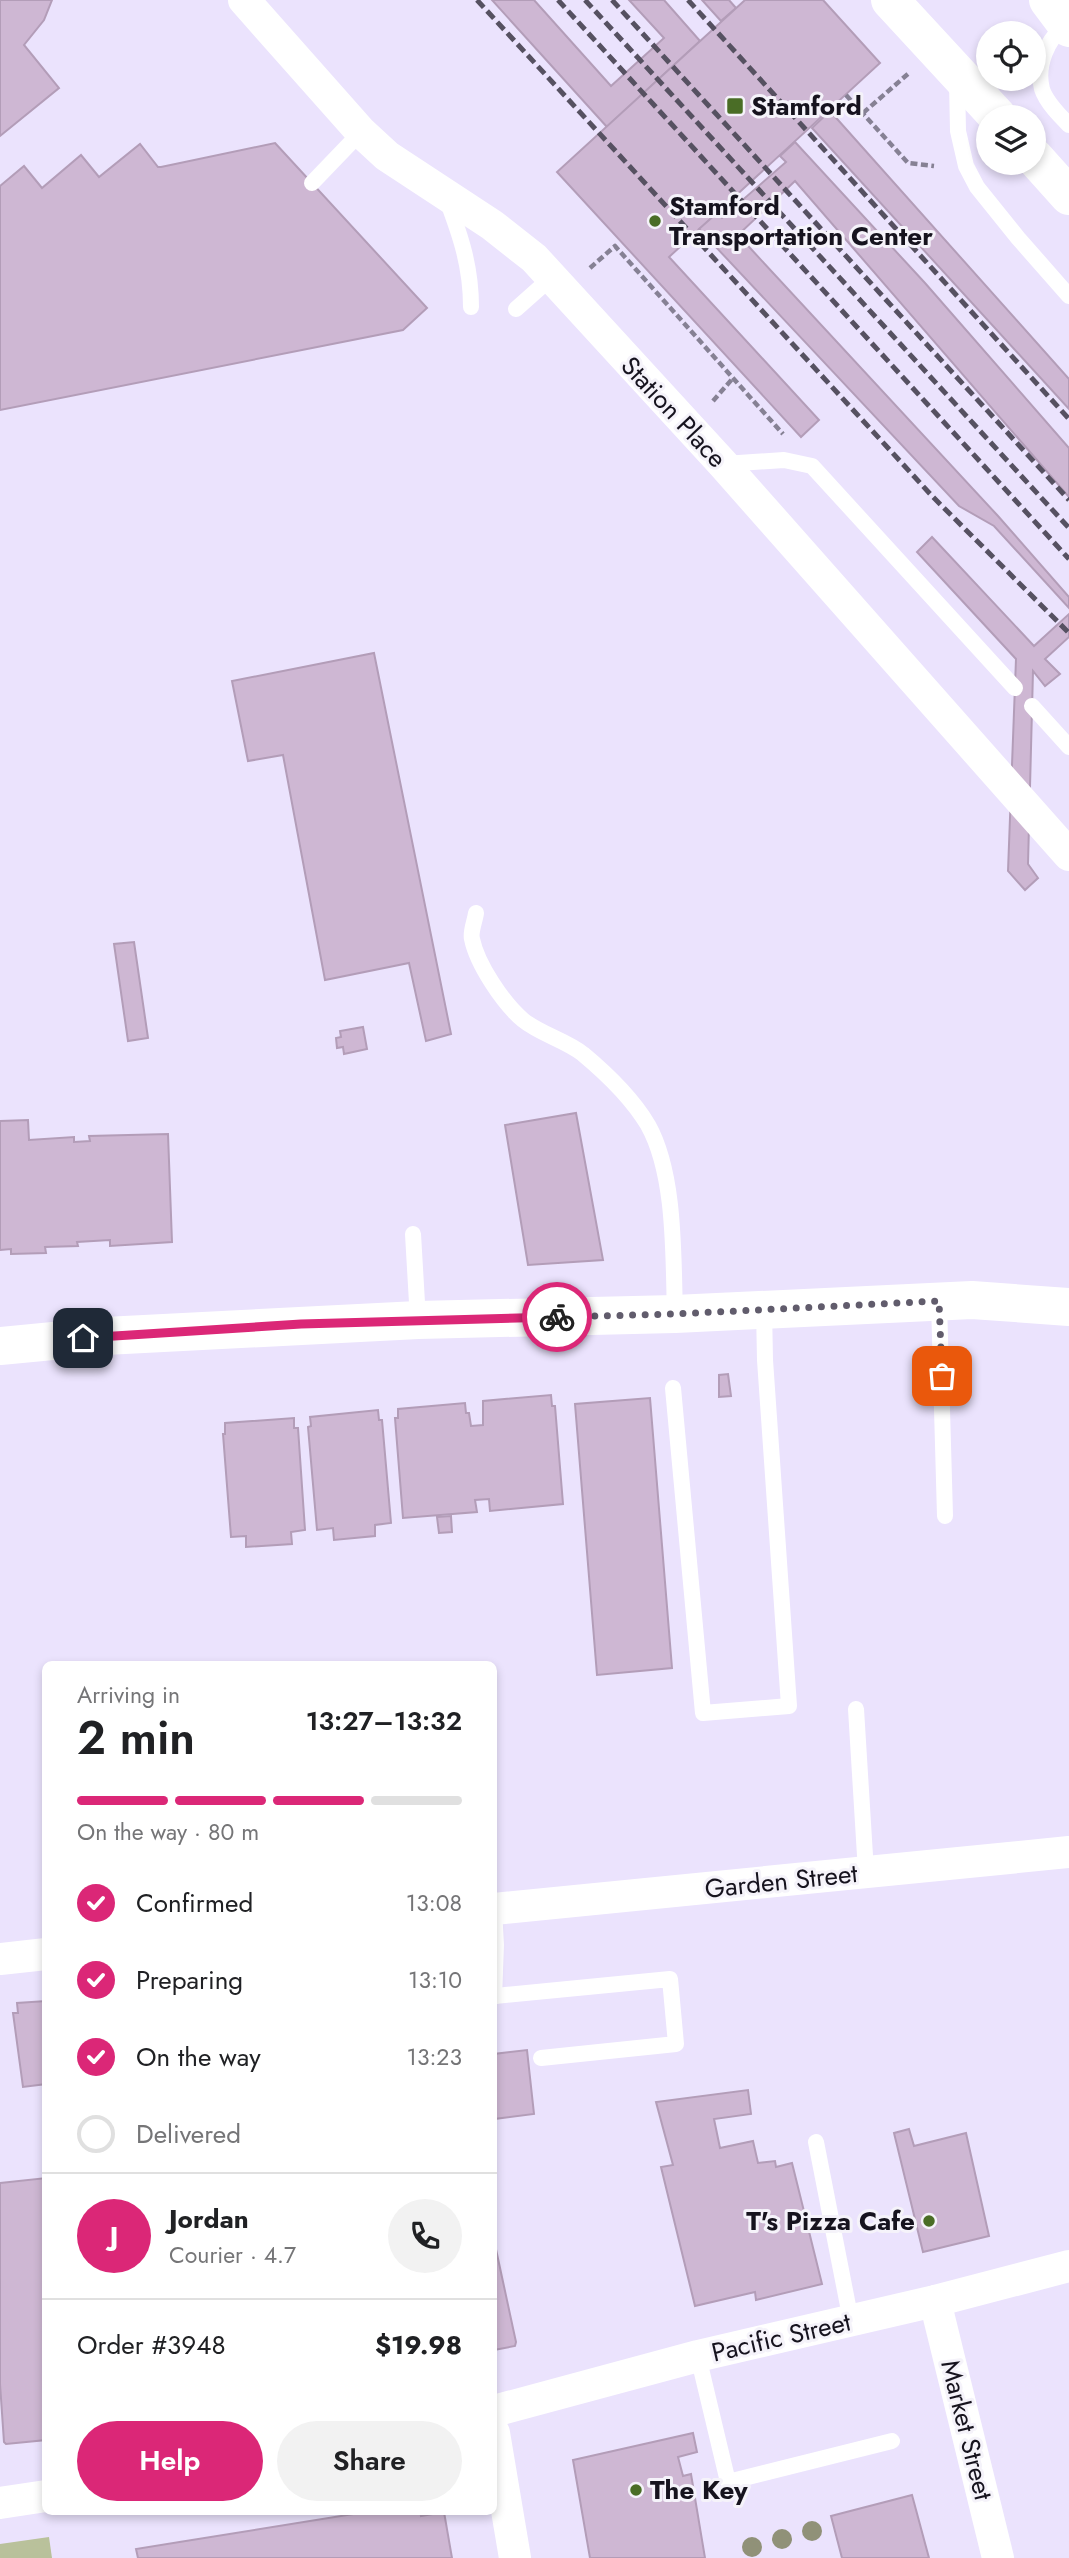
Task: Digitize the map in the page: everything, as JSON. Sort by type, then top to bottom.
[{"type":"main road","points":[[890,0],[987,105]]},
{"type":"main road","points":[[1048,0],[1069,26]]},
{"type":"main road","points":[[1046,170],[1069,195]]},
{"type":"main road","points":[[0,1346],[105,1336],[418,1320],[675,1314],[939,1301],[972,1300],[1065,1309]]},
{"type":"street","name":"Station Place","points":[[246,2],[361,132],[387,156],[492,225],[534,258],[723,464],[1069,855]]},
{"type":"street","name":"Garden Street","points":[[497,1910],[1069,1852]]},
{"type":"street","points":[[0,1959],[42,1954]]},
{"type":"street","name":"Pacific Street","points":[[497,2410],[698,2356],[935,2301],[1069,2266]]},
{"type":"street","name":"Market Street","points":[[935,2301],[998,2558]]},
{"type":"street","points":[[497,2451],[515,2558]]},
{"type":"street","points":[[0,2503],[42,2497]]},
{"type":"lane","points":[[1069,26],[1058,30],[1046,49],[1041,68],[1042,90],[1069,125]]},
{"type":"lane","points":[[957,72],[958,131],[971,177],[1018,238],[1069,296]]},
{"type":"lane","points":[[312,183],[361,132]]},
{"type":"lane","points":[[445,194],[460,233],[471,275],[471,307]]},
{"type":"lane","points":[[516,309],[552,278]]},
{"type":"lane","points":[[723,464],[784,460],[812,466],[1015,688]]},
{"type":"lane","points":[[1032,706],[1069,747]]},
{"type":"lane","points":[[476,913],[471,937],[487,977],[523,1020],[580,1052],[604,1072],[634,1105],[648,1126],[658,1147],[666,1182],[675,1314]]},
{"type":"lane","points":[[413,1234],[418,1320]]},
{"type":"lane","points":[[939,1301],[945,1516]]},
{"type":"lane","points":[[673,1388],[703,1713],[789,1706],[766,1374],[765,1309]]},
{"type":"lane","points":[[856,1709],[866,1872]]},
{"type":"lane","points":[[497,1997],[670,1979],[676,2043],[541,2058]]},
{"type":"lane","points":[[816,2142],[851,2321]]},
{"type":"lane","points":[[698,2356],[728,2482],[891,2441]]},
{"type":"path","points":[[863,113],[912,70]]},
{"type":"path","points":[[846,95],[908,163],[934,166]]},
{"type":"path","points":[[583,274],[615,246],[788,440]]},
{"type":"path","points":[[707,408],[733,377]]},
{"type":"green space","points":[[49,2537],[52,2558],[0,2558],[0,2544]]},
{"type":"building","points":[[0,0],[52,0],[44,20],[24,45],[59,88],[0,136]]},
{"type":"building","points":[[492,0],[534,0],[611,86],[664,38],[629,0],[664,0],[700,41],[607,127]]},
{"type":"building","points":[[702,0],[729,0],[736,8],[721,21]]},
{"type":"building","name":"Stamford Transportation Center","points":[[745,0],[823,0],[880,63],[669,257],[819,420],[801,437],[557,172]]},
{"type":"building","points":[[830,111],[1069,379],[1069,409],[812,128]]},
{"type":"building","points":[[795,142],[925,283],[1069,448],[1069,497],[795,181],[738,235],[998,516],[1069,597],[1069,608],[994,526],[959,506],[699,229],[717,213],[722,218],[786,162],[780,156]]},
{"type":"building","points":[[275,143],[427,308],[403,330],[0,410],[0,186],[24,166],[42,188],[81,155],[99,177],[140,144],[158,167],[161,167]]},
{"type":"building","points":[[932,537],[1034,646],[1069,614],[1069,637],[1045,659],[1060,674],[1045,686],[1033,671],[1028,864],[1038,878],[1025,890],[1008,871],[1016,659],[917,552]]},
{"type":"building","points":[[374,653],[451,1034],[426,1041],[409,963],[325,980],[283,755],[248,761],[232,681]]},
{"type":"building","points":[[134,942],[148,1038],[128,1041],[114,944]]},
{"type":"building","points":[[363,1027],[367,1049],[344,1054],[343,1047],[337,1048],[336,1038],[341,1037],[340,1031]]},
{"type":"building","points":[[576,1113],[603,1260],[528,1265],[505,1125]]},
{"type":"building","points":[[28,1120],[29,1140],[74,1137],[74,1142],[90,1141],[89,1136],[168,1134],[172,1242],[110,1246],[110,1240],[77,1242],[78,1246],[45,1247],[46,1253],[11,1254],[11,1249],[0,1250],[0,1121]]},
{"type":"building","points":[[728,1374],[731,1396],[719,1397],[719,1375]]},
{"type":"building","points":[[551,1395],[552,1406],[555,1406],[563,1504],[490,1511],[489,1499],[475,1500],[477,1512],[403,1518],[395,1418],[398,1418],[398,1409],[465,1403],[471,1426],[483,1425],[483,1401]]},
{"type":"building","points":[[650,1398],[672,1668],[597,1675],[575,1404]]},
{"type":"building","points":[[378,1410],[379,1420],[382,1420],[391,1523],[375,1525],[375,1536],[334,1540],[333,1528],[317,1530],[308,1427],[311,1426],[310,1417]]},
{"type":"building","points":[[294,1418],[294,1428],[298,1428],[305,1530],[291,1532],[292,1544],[246,1547],[246,1536],[231,1537],[223,1434],[225,1423]]},
{"type":"building","points":[[451,1516],[452,1532],[439,1533],[437,1517]]},
{"type":"building","points":[[42,2001],[42,2085],[23,2087],[13,2013],[18,2013],[17,2003]]},
{"type":"building","points":[[527,2050],[534,2114],[497,2119],[497,2054]]},
{"type":"building","points":[[748,2090],[751,2114],[714,2119],[720,2148],[753,2141],[758,2163],[775,2161],[776,2167],[792,2163],[822,2284],[756,2300],[755,2292],[695,2306],[661,2167],[673,2165],[656,2102]]},
{"type":"building","points":[[909,2129],[914,2146],[966,2133],[989,2236],[923,2252],[894,2133]]},
{"type":"building","points":[[42,2178],[42,2440],[6,2444],[0,2384],[0,2183]]},
{"type":"building","points":[[497,2254],[516,2342],[515,2346],[497,2349]]},
{"type":"building","name":"The Key","points":[[693,2433],[697,2452],[678,2457],[683,2476],[691,2474],[705,2558],[590,2558],[573,2460]]},
{"type":"building","points":[[912,2495],[929,2558],[842,2558],[831,2516]]},
{"type":"building","points":[[347,2515],[445,2515],[452,2558],[138,2558],[136,2549]]},
{"type":"railway","points":[[477,0],[933,497],[1069,633]]},
{"type":"railway","points":[[558,0],[1069,559]]},
{"type":"railway","points":[[585,0],[1069,528]]},
{"type":"railway","points":[[612,0],[1069,500]]},
{"type":"railway","points":[[688,0],[1069,419]]},
{"type":"way so far","points":[[557,1317],[709,1313],[939,1301],[942,1376]]},
{"type":"place","name":"Stamford","points":[[735,106]]},
{"type":"place","name":"Stamford Transportation Center","points":[[655,221]]},
{"type":"place","name":"T's Pizza Cafe","points":[[929,2221]]},
{"type":"place","name":"The Key","points":[[636,2490]]},
{"type":"route","points":[[83,1338],[301,1324],[557,1317]]}]
